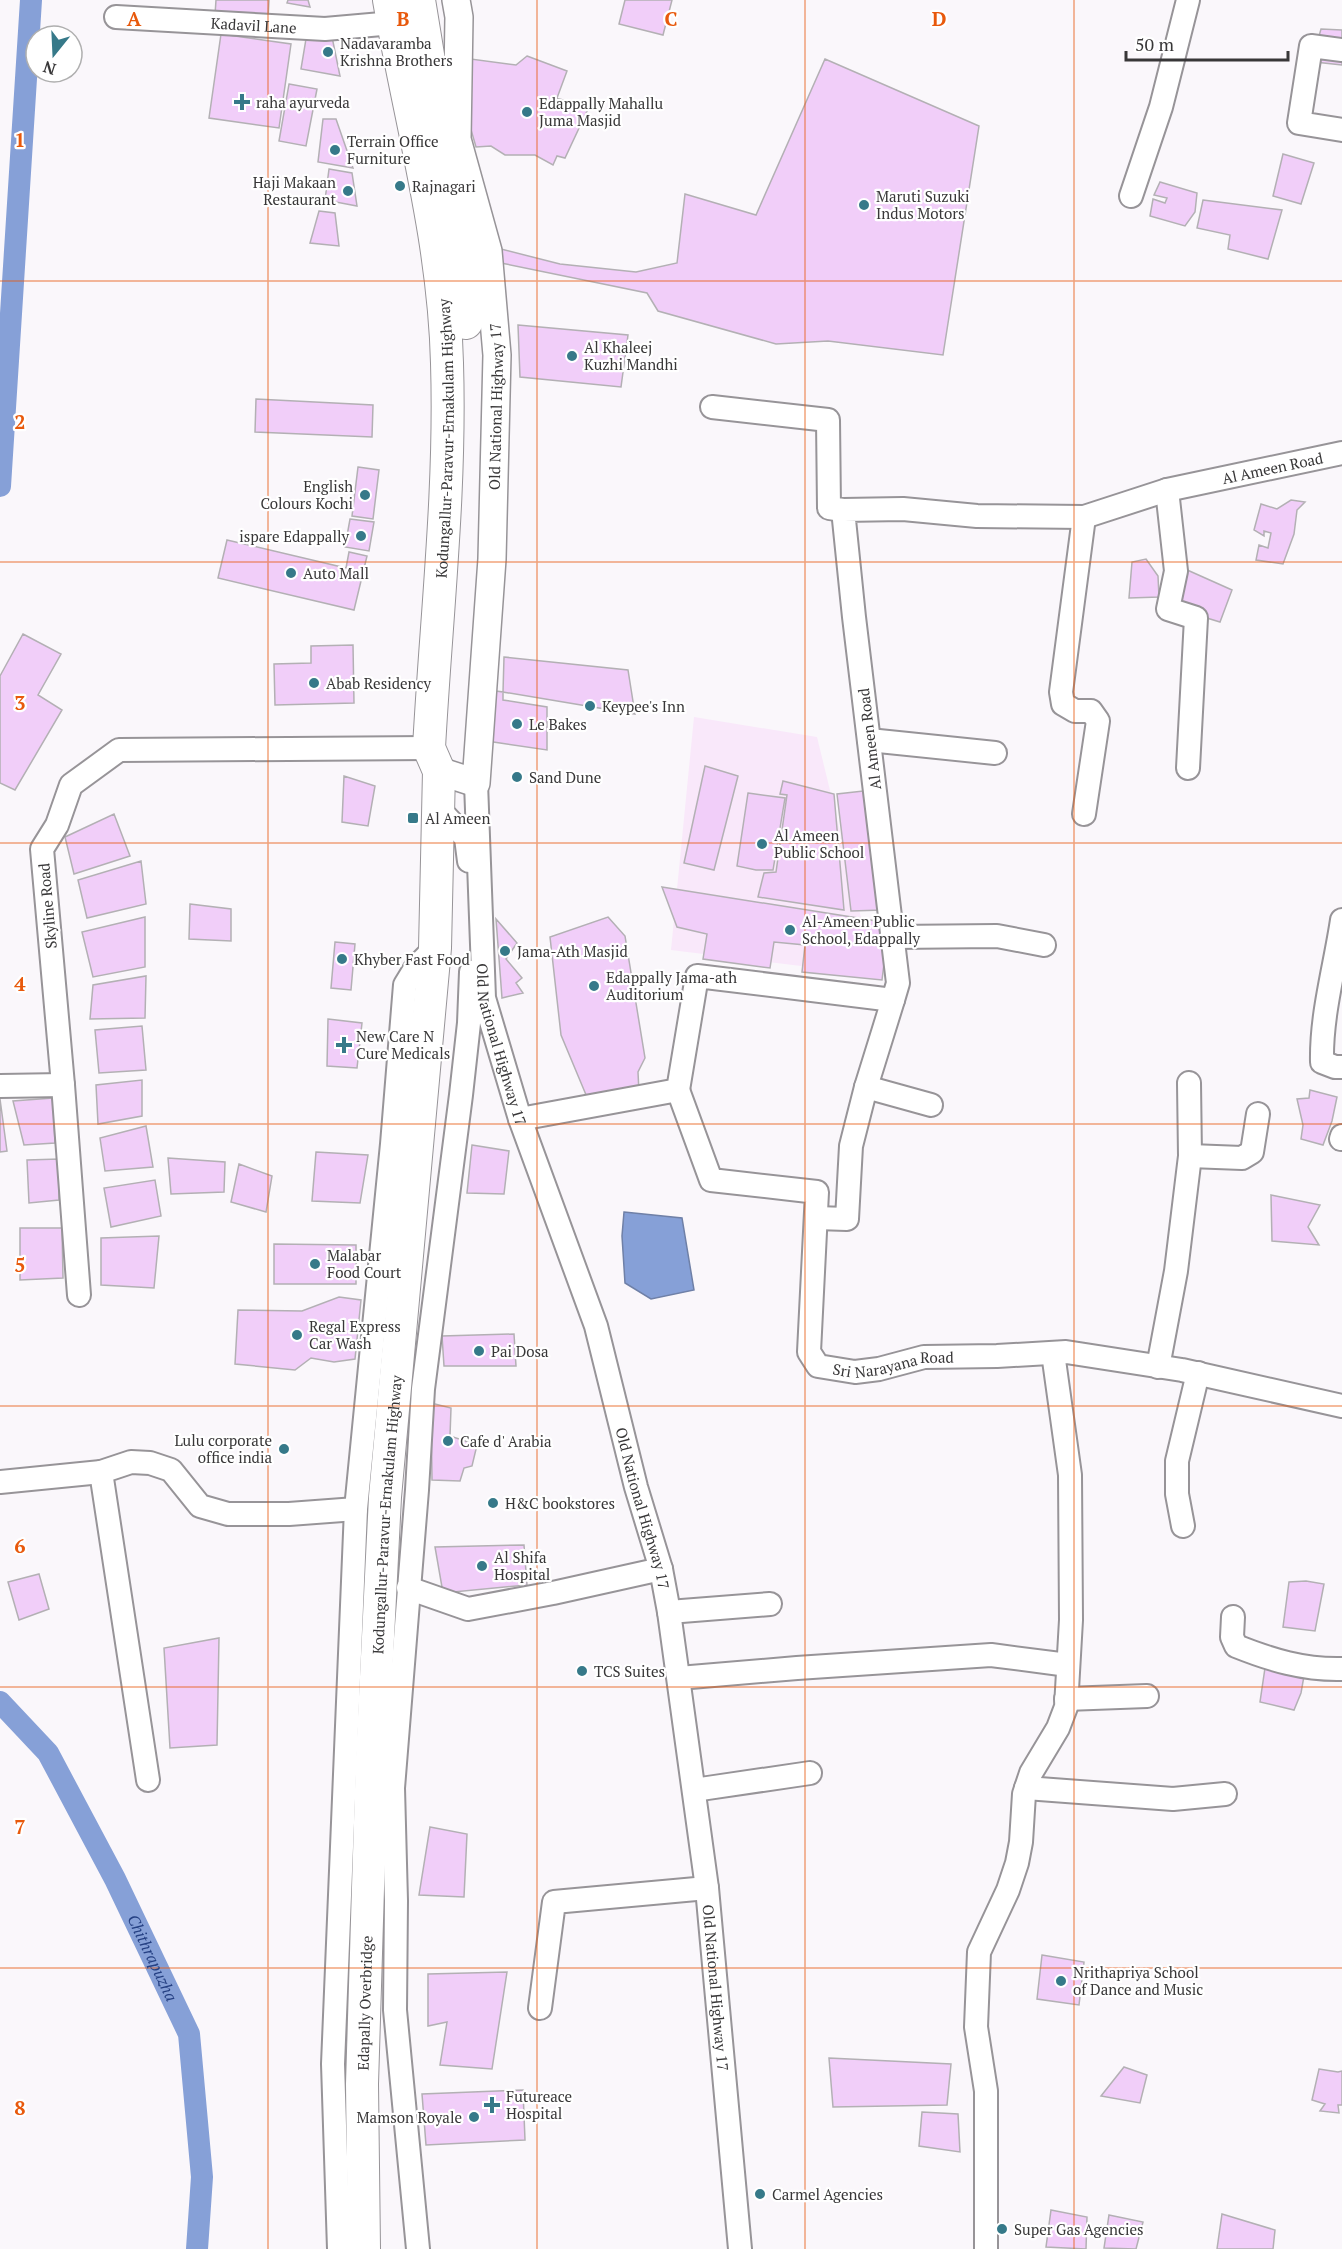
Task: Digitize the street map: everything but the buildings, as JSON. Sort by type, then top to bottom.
[{"type":"highway","name":"Kodungallur-Paravur-Ernakulam Highway","points":[[419,0],[451,142],[466,323],[467,395],[450,750],[434,759]]},
{"type":"highway","name":"Kodungallur-Paravur-Ernakulam Highway","points":[[372,1757],[385,1497],[435,948],[439,809],[434,759],[447,477],[447,361],[441,286],[430,206],[391,12]]},
{"type":"highway","name":"Edapally Overbridge","points":[[364,2249],[362,2072],[372,1757]]},
{"type":"main road","name":"Old National Highway 17","points":[[456,0],[459,17],[451,142],[488,251],[497,355],[492,559],[476,783]]},
{"type":"main road","points":[[434,759],[476,783]]},
{"type":"street","points":[[1131,196],[1161,107],[1188,0]]},
{"type":"street","name":"Kadavil Lane","points":[[116,17],[324,29],[391,12]]},
{"type":"street","points":[[1342,50],[1311,46],[1299,123],[1342,130]]},
{"type":"street","points":[[712,407],[828,420],[829,508],[843,510]]},
{"type":"street","name":"Al Ameen Road","points":[[816,1218],[847,1220],[851,1146],[866,1087],[898,983],[843,510],[903,509],[977,516],[1084,517],[1167,490],[1342,453]]},
{"type":"street","points":[[1167,490],[1176,571],[1168,609],[1196,618],[1188,768]]},
{"type":"street","points":[[1084,517],[1061,692],[1063,704],[1075,711],[1091,711],[1098,721],[1084,814]]},
{"type":"street","points":[[869,740],[995,753]]},
{"type":"street","name":"Skyline Road","points":[[79,1295],[42,849],[57,825],[71,785],[119,750],[434,759]]},
{"type":"street","name":"Old National Highway 17","points":[[476,783],[484,999],[520,1119],[596,1326],[636,1486],[661,1569],[669,1612],[707,1888],[740,2249]]},
{"type":"street","points":[[418,2249],[395,2010],[396,1908],[393,1788],[423,1389],[461,1095],[469,1012],[472,933],[471,887],[466,838],[439,809]]},
{"type":"street","points":[[1342,920],[1332,966],[1322,1045],[1323,1062],[1342,1067]]},
{"type":"street","points":[[893,937],[997,936],[1044,945]]},
{"type":"street","points":[[339,2249],[333,2064],[356,1509],[392,1144],[405,985],[416,967],[435,948]]},
{"type":"street","points":[[520,1119],[678,1090],[697,976],[893,1000]]},
{"type":"street","points":[[1158,1367],[1176,1271],[1190,1156],[1189,1083]]},
{"type":"street","points":[[0,1086],[63,1085]]},
{"type":"street","points":[[866,1087],[931,1105]]},
{"type":"street","name":"Sri Narayana Road","points":[[678,1090],[711,1180],[817,1192],[809,1352],[818,1366],[855,1372],[879,1369],[924,1357],[1066,1352],[1198,1373],[1342,1406]]},
{"type":"street","points":[[1190,1156],[1242,1158],[1252,1152],[1258,1114]]},
{"type":"street","points":[[986,2249],[986,2091],[976,2026],[979,1952],[1008,1890],[1017,1863],[1026,1788],[1031,1773],[1058,1728],[1066,1707],[1071,1609],[1070,1475],[1053,1353]]},
{"type":"street","points":[[1183,1526],[1177,1494],[1177,1461],[1198,1373]]},
{"type":"street","points":[[0,1482],[101,1472],[131,1462],[150,1462],[171,1470],[200,1506],[228,1514],[289,1514],[356,1509]]},
{"type":"street","points":[[101,1472],[148,1780]]},
{"type":"street","points":[[408,1588],[468,1609],[661,1569]]},
{"type":"street","points":[[669,1612],[770,1604]]},
{"type":"street","points":[[1233,1617],[1232,1637],[1236,1646],[1276,1660],[1317,1670],[1342,1669]]},
{"type":"street","points":[[679,1678],[991,1655],[1068,1665]]},
{"type":"street","points":[[1066,1699],[1147,1696]]},
{"type":"street","points":[[694,1790],[810,1773]]},
{"type":"street","points":[[1026,1788],[1173,1799],[1225,1794]]},
{"type":"street","points":[[540,2008],[554,1902],[707,1888]]},
{"type":"shaded area","name":"Al Ameen Public School","points":[[694,717],[817,737],[875,975],[671,950]]},
{"type":"water","points":[[624,1212],[682,1218],[694,1290],[651,1299],[625,1283],[622,1236]]},
{"type":"waterway","name":"Chithrapuzha","points":[[0,486],[31,0]]},
{"type":"waterway","name":"Chithrapuzha","points":[[0,1702],[48,1753],[115,1879],[189,2034],[202,2177],[197,2249]]},
{"type":"place","name":"Nadavaramba Krishna Brothers","points":[[328,52]]},
{"type":"place","name":"raha ayurveda","points":[[242,102]]},
{"type":"place","name":"Edappally Mahallu Juma Masjid","points":[[527,112]]},
{"type":"place","name":"Terrain Office Furniture","points":[[335,150]]},
{"type":"place","name":"Rajnagari","points":[[400,186]]},
{"type":"place","name":"Haji Makaan Restaurant","points":[[348,191]]},
{"type":"place","name":"Maruti Suzuki Indus Motors","points":[[864,205]]},
{"type":"place","name":"Al Khaleej Kuzhi Mandhi","points":[[572,356]]},
{"type":"place","name":"English Colours Kochi","points":[[365,495]]},
{"type":"place","name":"ispare Edappally","points":[[361,536]]},
{"type":"place","name":"Auto Mall","points":[[291,573]]},
{"type":"place","name":"Abab Residency","points":[[314,683]]},
{"type":"place","name":"Keypee's Inn","points":[[590,706]]},
{"type":"place","name":"Le Bakes","points":[[517,724]]},
{"type":"place","name":"Sand Dune","points":[[517,777]]},
{"type":"place","name":"Al Ameen","points":[[413,818]]},
{"type":"place","name":"Al Ameen Public School","points":[[762,844]]},
{"type":"place","name":"Al-Ameen Public School, Edappally","points":[[790,930]]},
{"type":"place","name":"Jama-Ath Masjid","points":[[505,951]]},
{"type":"place","name":"Khyber Fast Food","points":[[342,959]]},
{"type":"place","name":"Edappally Jama-ath Auditorium","points":[[594,986]]},
{"type":"place","name":"New Care N Cure Medicals","points":[[344,1045]]},
{"type":"place","name":"Malabar Food Court","points":[[315,1264]]},
{"type":"place","name":"Regal Express Car Wash","points":[[297,1335]]},
{"type":"place","name":"Pai Dosa","points":[[479,1351]]},
{"type":"place","name":"Cafe d' Arabia","points":[[448,1441]]},
{"type":"place","name":"Lulu corporate office india","points":[[284,1449]]},
{"type":"place","name":"H&C bookstores","points":[[493,1503]]},
{"type":"place","name":"Al Shifa Hospital","points":[[482,1566]]},
{"type":"place","name":"TCS Suites","points":[[582,1671]]},
{"type":"place","name":"Nrithapriya School of Dance and Music","points":[[1061,1981]]},
{"type":"place","name":"Futureace Hospital","points":[[492,2105]]},
{"type":"place","name":"Mamson Royale","points":[[474,2117]]},
{"type":"place","name":"Carmel Agencies","points":[[760,2194]]},
{"type":"place","name":"Super Gas Agencies","points":[[1002,2229]]}]
